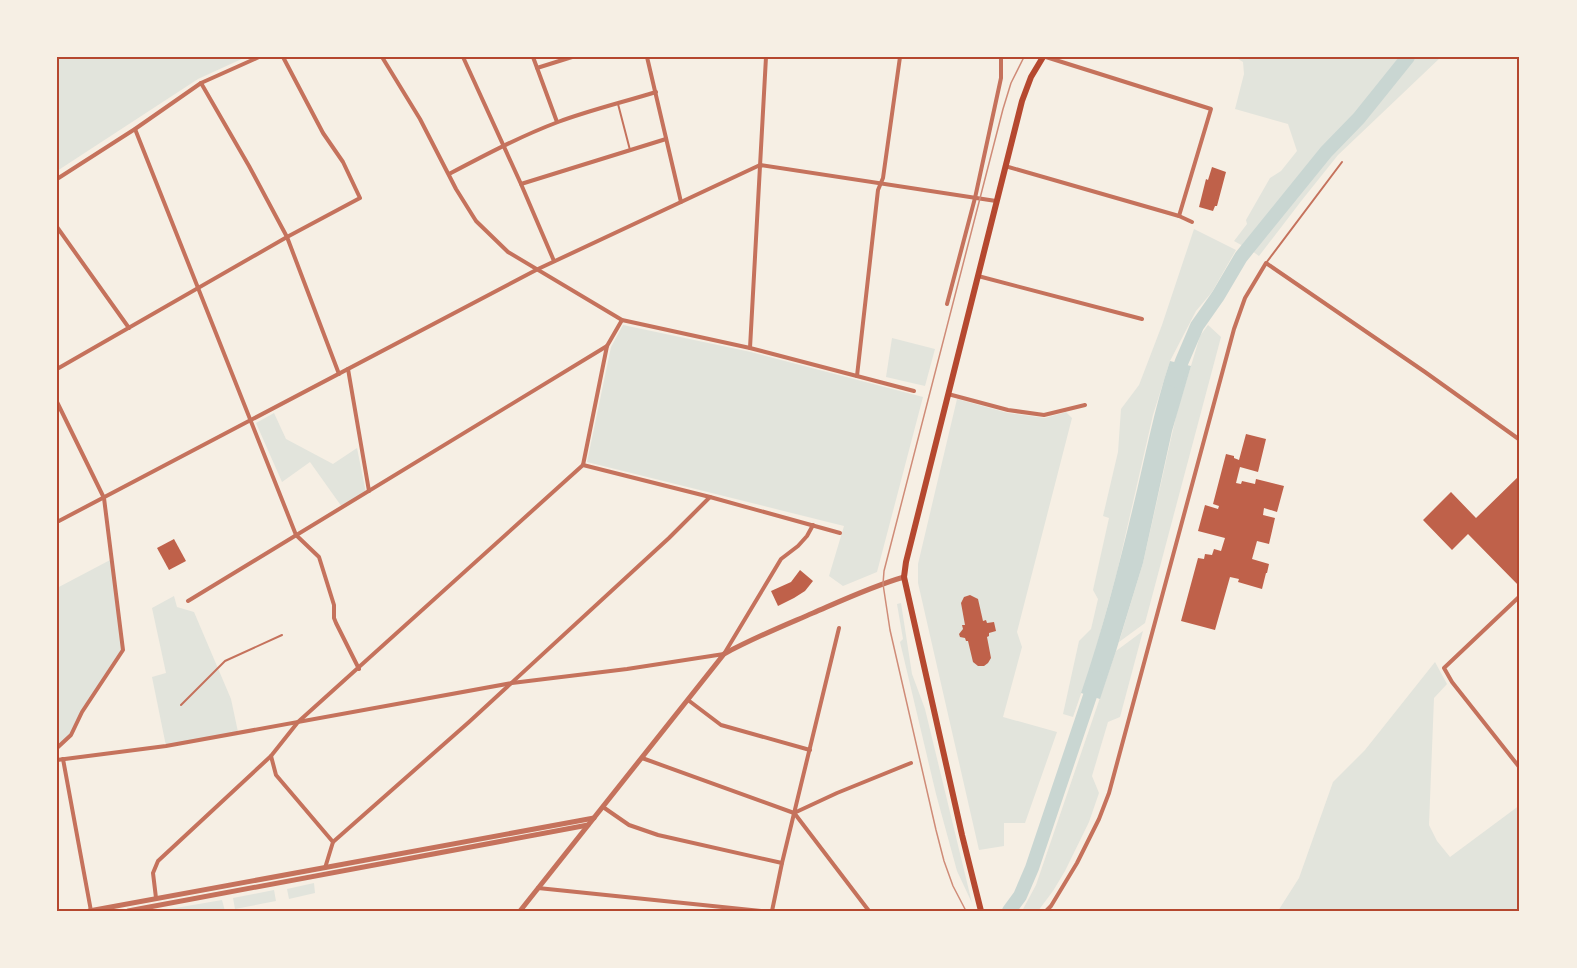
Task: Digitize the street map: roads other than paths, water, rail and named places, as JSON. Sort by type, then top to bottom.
[{"type":"main road","points":[[981,911],[972,882],[904,577],[1004,166],[1031,77],[1045,57]]},
{"type":"street","points":[[57,178],[135,129],[201,83],[259,57]]},
{"type":"street","points":[[57,369],[198,287],[360,198],[343,162],[322,133],[283,57]]},
{"type":"street","points":[[382,57],[420,119],[456,189],[476,221],[508,252],[622,320],[750,348],[914,391]]},
{"type":"street","points":[[463,57],[554,261]]},
{"type":"street","points":[[533,57],[557,122]]},
{"type":"street","points":[[537,68],[572,57]]},
{"type":"street","points":[[647,57],[681,202]]},
{"type":"street","points":[[750,348],[766,57]]},
{"type":"street","points":[[857,376],[878,190],[883,178],[900,57]]},
{"type":"street","points":[[947,304],[975,198],[1001,78],[1001,57]]},
{"type":"street","points":[[1045,57],[1211,110],[1179,216]]},
{"type":"street","points":[[201,83],[287,237],[339,374]]},
{"type":"street","points":[[449,174],[504,145],[557,122],[656,92]]},
{"type":"street","points":[[135,129],[296,535],[319,557],[334,605],[336,623],[359,669]]},
{"type":"street","points":[[521,184],[666,139]]},
{"type":"street","points":[[57,522],[538,269],[760,165],[996,201]]},
{"type":"street","points":[[1004,166],[1179,216],[1192,222]]},
{"type":"street","points":[[57,227],[129,328]]},
{"type":"street","points":[[1046,911],[1077,863],[1109,793],[1234,328],[1245,298],[1266,263],[1520,440]]},
{"type":"street","points":[[977,276],[1142,319]]},
{"type":"street","points":[[156,898],[153,873],[158,861],[271,756],[298,722],[584,465],[607,346],[622,320]]},
{"type":"street","points":[[188,601],[607,346]]},
{"type":"street","points":[[348,369],[369,491]]},
{"type":"street","points":[[947,393],[1008,410],[1044,415],[1084,405]]},
{"type":"street","points":[[57,402],[104,498],[123,650],[82,712],[71,735],[57,748]]},
{"type":"street","points":[[584,465],[840,532]]},
{"type":"street","points":[[325,868],[333,842],[512,683],[669,538],[710,497]]},
{"type":"street","points":[[520,911],[724,654],[766,587],[772,572],[781,559],[807,536],[813,525]]},
{"type":"street","points":[[594,818],[90,911],[60,760],[166,746],[512,683],[724,654],[842,600],[904,577]]},
{"type":"street","points":[[1519,765],[1452,682],[1444,668],[1520,596]]},
{"type":"street","points":[[772,911],[839,628]]},
{"type":"street","points":[[687,699],[721,725],[810,750]]},
{"type":"street","points":[[271,756],[276,775],[333,842]]},
{"type":"street","points":[[641,758],[794,813],[869,911]]},
{"type":"street","points":[[794,813],[911,763]]},
{"type":"street","points":[[603,807],[629,825],[658,835],[782,863]]},
{"type":"street","points":[[128,911],[588,825]]},
{"type":"street","points":[[538,888],[761,911]]},
{"type":"lane","points":[[618,103],[630,150]]},
{"type":"lane","points":[[1266,263],[1342,162]]},
{"type":"lane","points":[[181,705],[225,661],[282,635]]},
{"type":"waterway","points":[[1175,381],[1197,326],[1241,257],[1326,152],[1359,118],[1408,57]]},
{"type":"waterway","points":[[1009,911],[1020,896],[1032,868],[1096,678]]},
{"type":"tram line","points":[[966,911],[953,886],[936,830],[890,630],[883,584],[884,571],[1003,109],[1011,83],[1024,57]]}]
